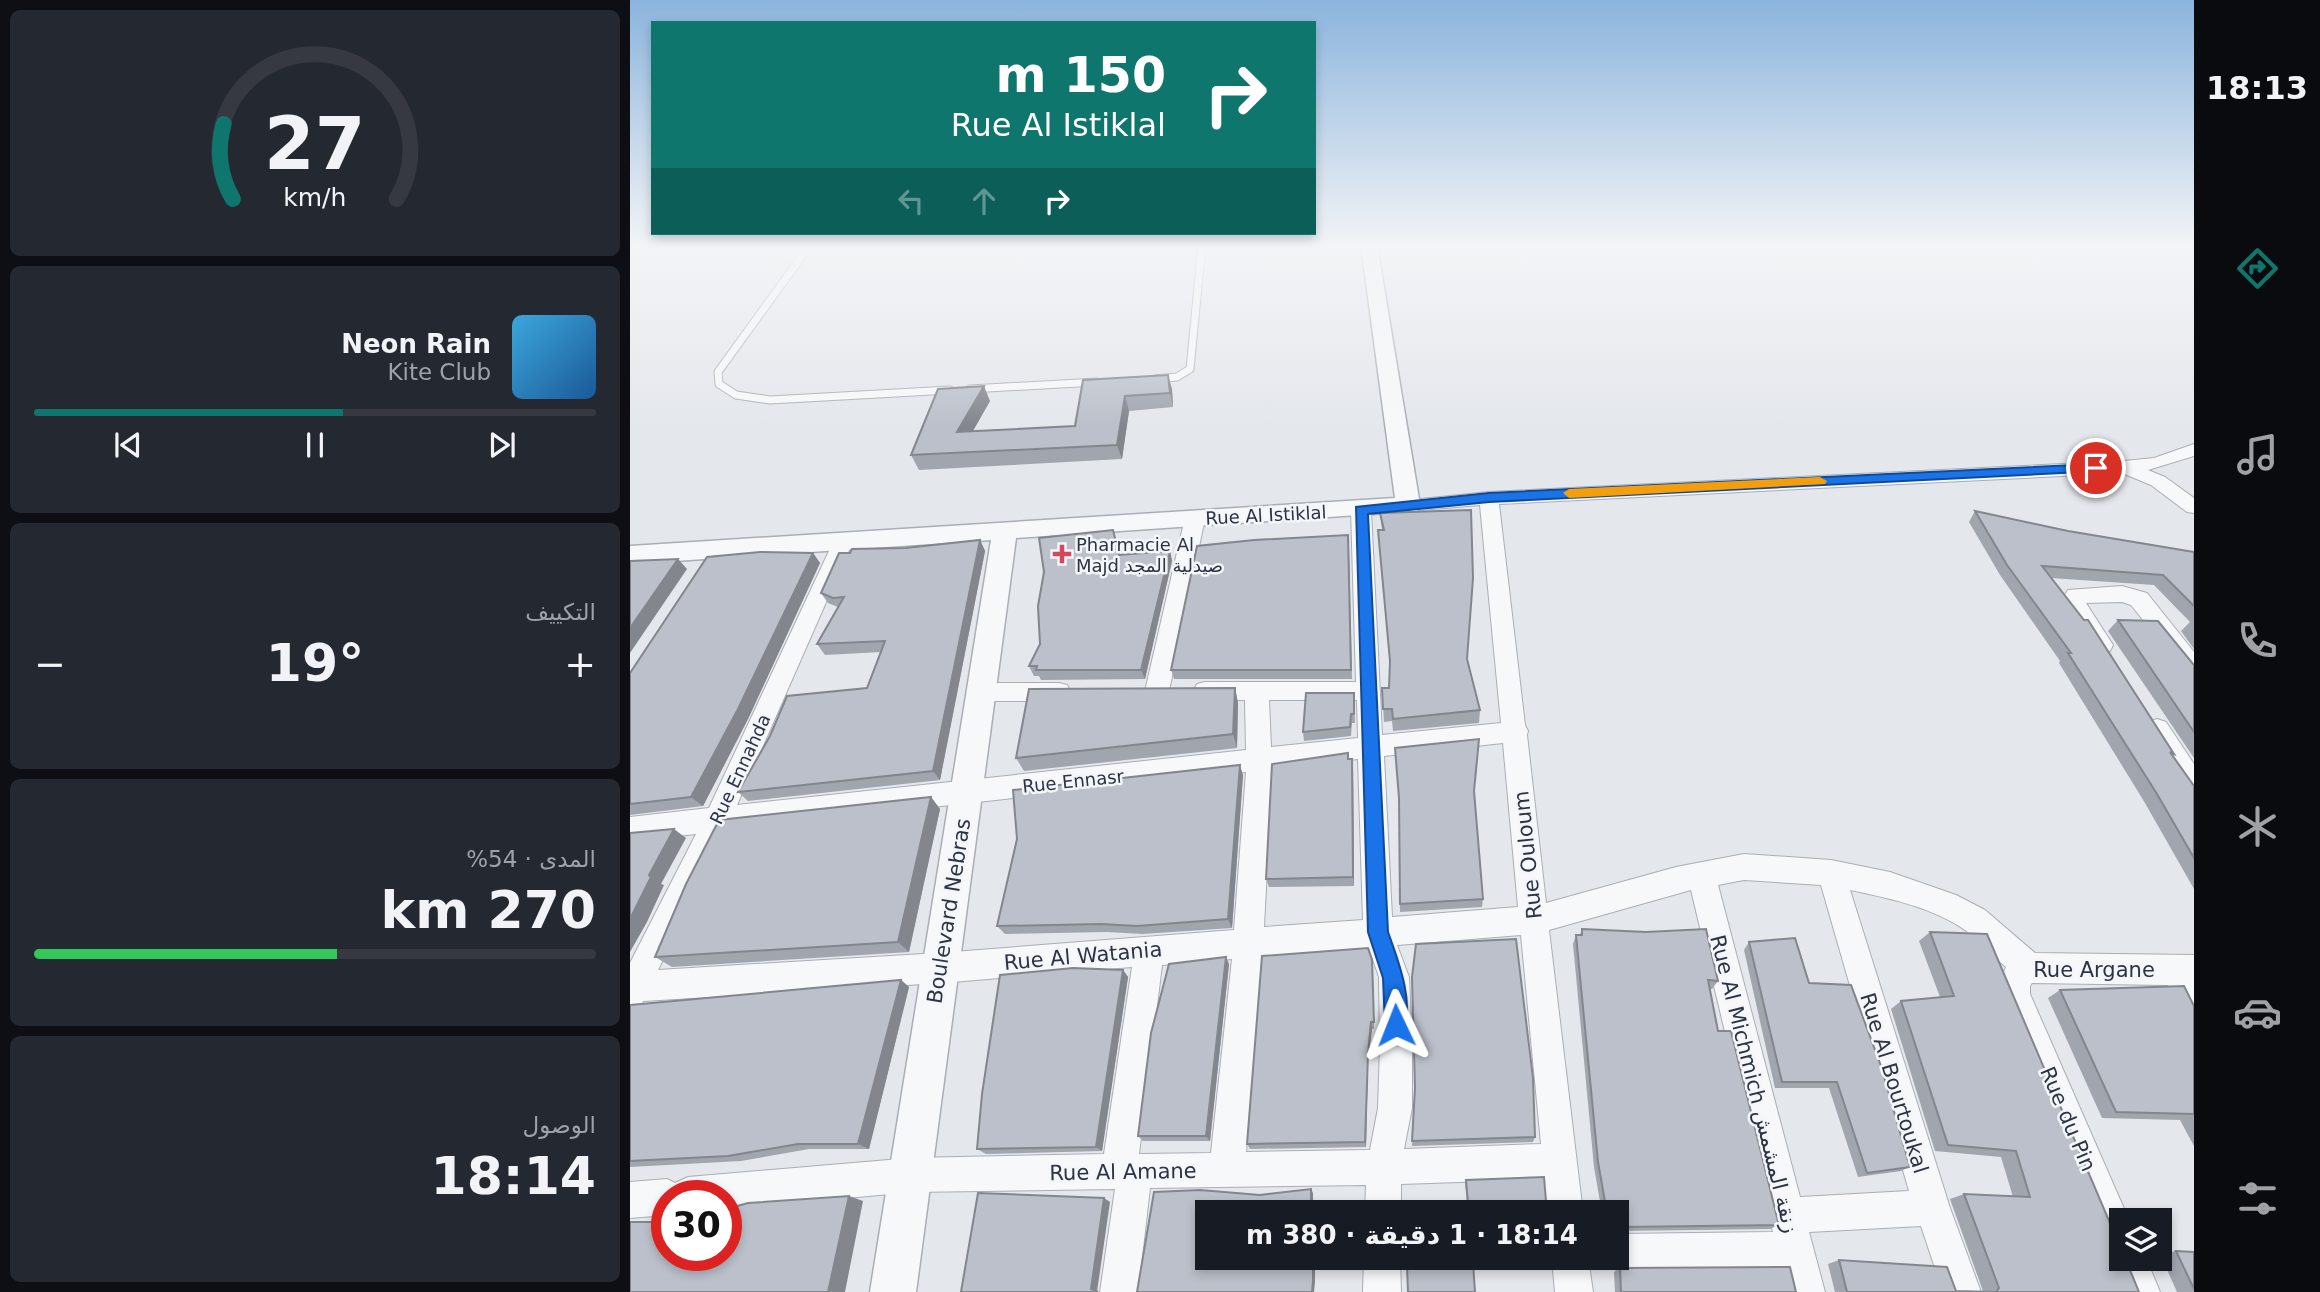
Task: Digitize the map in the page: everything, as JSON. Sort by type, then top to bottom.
[{"type":"street","points":[[1378,305],[1408,505]]},
{"type":"street","points":[[2194,450],[2153,473],[2194,507]]},
{"type":"street","name":"Rue Al Istiklal","points":[[630,555],[1195,518],[1361,510],[1489,498],[2124,467],[2153,473]]},
{"type":"street","name":"Rue Ouloum","points":[[1489,498],[1516,731],[1564,1200]]},
{"type":"street","points":[[1361,510],[1378,932],[1394,978],[1396,1025],[1395,1108],[1384,1167],[1384,1200]]},
{"type":"street","points":[[1157,691],[1195,518]]},
{"type":"street","name":"Boulevard Nebras","points":[[893,1292],[1005,530]]},
{"type":"street","name":"Rue Ennahda","points":[[631,989],[717,820],[843,541]]},
{"type":"street","points":[[699,572],[714,548]]},
{"type":"street","points":[[2112,660],[2075,603],[2073,599],[2076,595],[2122,594],[2139,599],[2194,668]]},
{"type":"street","points":[[1130,691],[1370,691]]},
{"type":"street","points":[[1227,1170],[1248,942],[1260,760],[1256,723],[1257,691]]},
{"type":"street","points":[[982,692],[1076,692]]},
{"type":"street","points":[[2142,705],[2194,785]]},
{"type":"street","name":"Rue Ennasr","points":[[630,829],[1516,731]]},
{"type":"street","points":[[1535,920],[1701,875],[1744,867],[1831,873],[1890,885],[1946,905],[1975,920],[2022,981]]},
{"type":"street","name":"Rue Al Bourtoukal","points":[[1831,873],[1932,1208],[1962,1292]]},
{"type":"street","name":"Rue Al Michmich زنقة المشمش","points":[[1701,875],[1806,1292]]},
{"type":"street","name":"Rue Al Watania","points":[[631,989],[940,968],[1535,920]]},
{"type":"street","points":[[1119,1292],[1127,1172],[1149,950]]},
{"type":"street","points":[[2185,970],[2194,1003]]},
{"type":"street","name":"Rue Argane","points":[[2022,981],[2185,970]]},
{"type":"street","name":"Rue du Pin","points":[[2022,981],[2109,1212]]},
{"type":"street","name":"Rue Al Amane","points":[[742,1190],[912,1175],[1384,1167],[1559,1161]]},
{"type":"street","points":[[630,1200],[651,1198]]},
{"type":"street","points":[[1786,1215],[1932,1208]]},
{"type":"street","points":[[1629,1252],[1796,1250]]},
{"type":"street","points":[[1382,1270],[1382,1292]]},
{"type":"street","points":[[1571,1270],[1574,1292]]},
{"type":"street","points":[[2132,1271],[2141,1292]]},
{"type":"lane","points":[[767,305],[718,372],[719,384],[729,393],[770,400],[1106,382]]},
{"type":"lane","points":[[1143,380],[1177,377],[1190,369],[1196,305]]},
{"type":"building","points":[[1168,375],[1170,393],[1125,396],[1117,445],[911,455],[938,389],[984,386],[957,432],[1075,426],[1083,380]]},
{"type":"building","points":[[1471,510],[1473,578],[1467,659],[1480,710],[1393,719],[1392,709],[1383,709],[1382,688],[1389,688],[1390,661],[1378,530],[1384,530],[1380,513]]},
{"type":"building","points":[[1975,511],[2068,531],[2194,552],[2194,606],[2163,575],[2042,566],[2084,620],[2088,620],[2194,786],[2194,858],[2068,653],[2071,653],[2007,565]]},
{"type":"building","points":[[1113,530],[1119,555],[1170,551],[1141,670],[1036,670],[1037,666],[1029,666],[1040,644],[1038,606],[1044,572],[1039,538]]},
{"type":"building","points":[[1348,535],[1351,670],[1171,670],[1197,546]]},
{"type":"building","points":[[980,540],[933,771],[738,792],[770,736],[787,696],[867,688],[885,641],[817,644],[844,597],[833,598],[821,593],[839,553],[850,553],[852,549],[905,548]]},
{"type":"building","points":[[760,552],[813,553],[738,709],[691,797],[630,804],[630,673],[707,557]]},
{"type":"building","points":[[678,559],[630,628],[630,561]]},
{"type":"building","points":[[2118,620],[2158,621],[2194,665],[2194,732]]},
{"type":"building","points":[[1235,688],[1233,734],[1016,758],[1029,689]]},
{"type":"building","points":[[1306,693],[1354,693],[1354,714],[1351,714],[1350,727],[1303,732]]},
{"type":"building","points":[[1479,739],[1474,791],[1483,899],[1400,904],[1399,798],[1395,748]]},
{"type":"building","points":[[1348,753],[1348,759],[1352,759],[1353,877],[1266,879],[1272,764]]},
{"type":"building","points":[[1240,765],[1228,919],[1137,926],[997,926],[1017,839],[1013,790]]},
{"type":"building","points":[[931,797],[898,942],[655,957],[686,884],[719,820]]},
{"type":"building","points":[[674,829],[649,875],[651,877],[630,919],[630,833]]},
{"type":"building","points":[[1582,929],[1646,932],[1706,929],[1718,981],[1708,980],[1718,1031],[1731,1031],[1779,1225],[1629,1227],[1629,1200],[1605,1200],[1598,1162],[1576,935],[1582,935]]},
{"type":"building","points":[[1930,932],[1987,934],[2109,1221],[2109,1271],[2130,1271],[2139,1292],[1996,1292],[1999,1288],[1964,1194],[2030,1197],[2016,1151],[1948,1145],[1901,1001],[1954,996]]},
{"type":"building","points":[[1795,938],[1809,983],[1851,985],[1881,1066],[1910,1167],[1867,1173],[1837,1082],[1782,1082],[1749,942]]},
{"type":"building","points":[[1516,939],[1533,1078],[1535,1137],[1412,1141],[1415,1088],[1412,977],[1416,944]]},
{"type":"building","points":[[1368,948],[1372,960],[1374,1022],[1371,1022],[1368,1054],[1365,1142],[1247,1144],[1262,956]]},
{"type":"building","points":[[1226,957],[1206,1136],[1138,1136],[1151,1033],[1169,964]]},
{"type":"building","points":[[1073,968],[1123,970],[1096,1147],[977,1149],[982,1094],[1000,975]]},
{"type":"building","points":[[901,980],[858,1144],[798,1144],[728,1156],[630,1161],[630,1005]]},
{"type":"building","points":[[2184,986],[2194,1006],[2194,1114],[2116,1112],[2060,990]]},
{"type":"building","points":[[1544,1177],[1546,1200],[1468,1200],[1466,1180]]},
{"type":"building","points":[[1311,1189],[1311,1200],[1195,1200],[1195,1270],[1313,1270],[1312,1292],[1137,1292],[1154,1192],[1200,1190],[1260,1195]]},
{"type":"building","points":[[978,1193],[1104,1198],[1091,1289],[1098,1292],[961,1292]]},
{"type":"building","points":[[849,1196],[828,1292],[630,1292],[630,1222],[651,1222],[651,1271],[742,1271],[742,1205]]},
{"type":"building","points":[[2176,1251],[2194,1252],[2194,1289]]},
{"type":"building","points":[[1839,1260],[1947,1267],[1956,1291],[1996,1292],[1847,1292]]},
{"type":"building","points":[[1790,1267],[1796,1292],[1621,1292],[1620,1270]]},
{"type":"building","points":[[1407,1270],[1473,1270],[1475,1292],[1408,1292]]},
{"type":"slow traffic","points":[[1569,493],[1820,481]]},
{"type":"place","name":"Pharmacie Al Majd صيدلية المجد","points":[[1062,554]]},
{"type":"route","points":[[1396,1025],[1394,978],[1378,932],[1361,510],[1489,498],[2096,468]]}]
